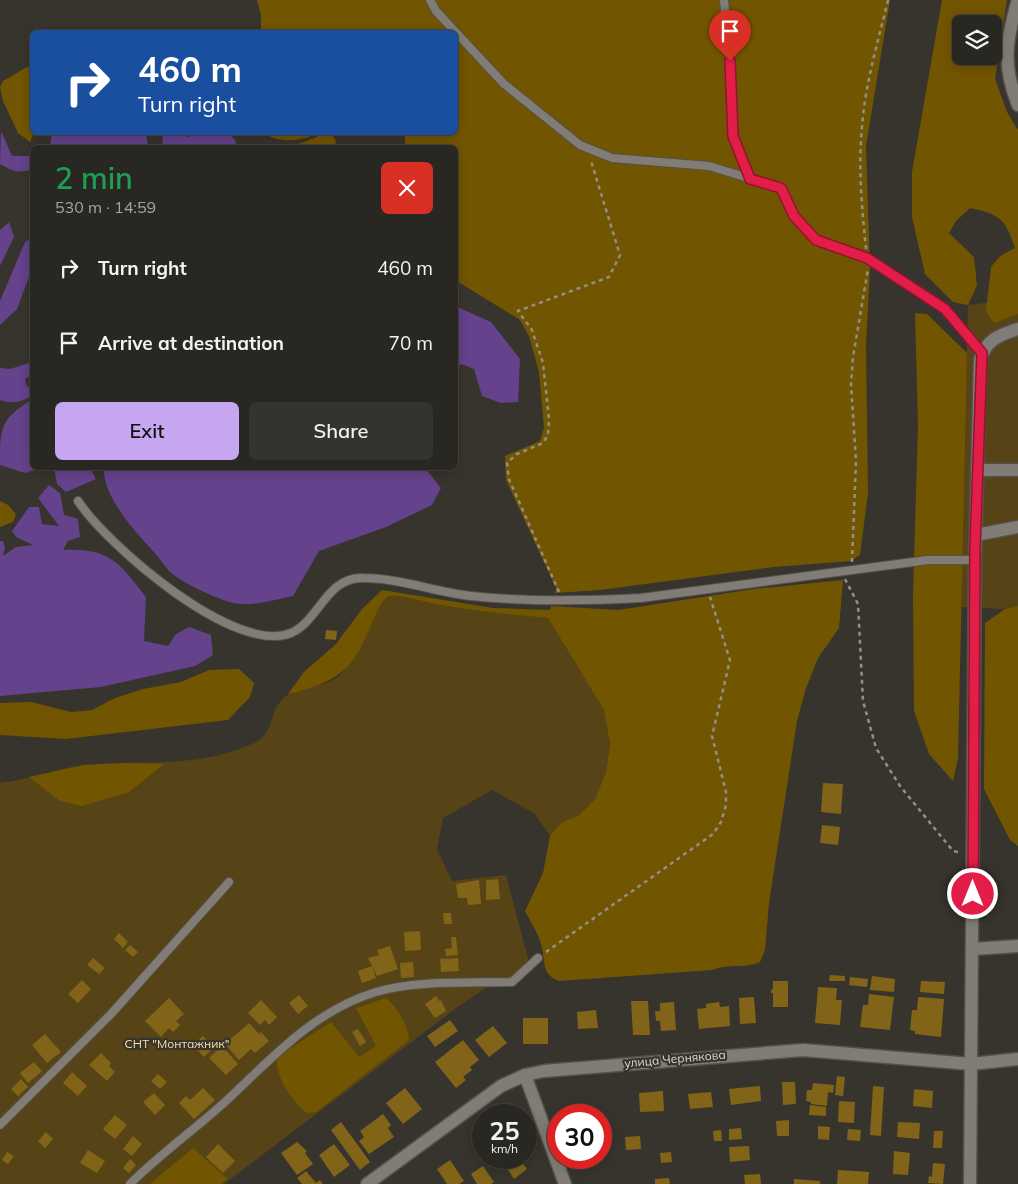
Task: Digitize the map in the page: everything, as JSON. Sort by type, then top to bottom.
[{"type":"street","points":[[1018,0],[1008,76],[1018,105]]},
{"type":"street","points":[[970,1184],[975,560],[982,353],[991,340],[1018,329]]},
{"type":"street","points":[[977,470],[1018,470]]},
{"type":"street","points":[[976,536],[1018,527]]},
{"type":"street","points":[[972,949],[1018,946]]},
{"type":"street","name":"улица Чернякова","points":[[367,1184],[501,1086],[525,1075],[564,1069],[803,1050],[970,1064],[1018,1060]]},
{"type":"street","points":[[525,1075],[565,1184]]},
{"type":"lane","points":[[430,0],[436,11],[454,30]]},
{"type":"lane","points":[[724,0],[731,77],[733,136],[750,179]]},
{"type":"lane","points":[[458,35],[504,84],[576,142],[612,158],[709,166],[781,188],[794,216],[816,240],[867,258],[945,309],[982,353]]},
{"type":"lane","points":[[78,501],[88,515],[164,584],[197,608],[232,627],[262,635],[279,636],[301,628],[314,615],[333,588],[355,578],[391,580],[469,596],[559,601],[640,598],[707,588],[841,573],[928,560],[975,560]]},
{"type":"lane","points":[[0,1125],[111,1014],[230,882]]},
{"type":"lane","points":[[130,1184],[224,1102],[285,1044],[337,1008],[379,991],[408,986],[512,982],[538,958]]},
{"type":"path","points":[[852,571],[856,461],[851,384],[853,357],[869,266],[861,195],[862,127],[871,75],[888,0]]},
{"type":"path","points":[[559,601],[559,588],[509,479],[507,463],[517,454],[543,442],[548,435],[549,419],[543,363],[532,330],[518,311],[609,276],[620,254],[593,163],[576,142]]},
{"type":"path","points":[[841,573],[858,604],[863,702],[876,748],[900,786],[953,851],[973,857]]},
{"type":"path","points":[[538,958],[713,834],[721,822],[726,805],[726,792],[712,736],[730,660],[707,588]]},
{"type":"green space","points":[[1018,299],[1018,606],[1005,609],[960,607],[968,305]]},
{"type":"green space","name":"СНТ \"Монтажник\"","points":[[388,596],[467,609],[548,618],[604,710],[610,744],[606,772],[595,799],[579,815],[561,823],[550,836],[535,814],[492,790],[443,818],[437,849],[452,881],[506,875],[529,962],[514,977],[487,987],[455,1009],[224,1184],[0,1184],[0,783],[85,765],[184,761],[223,754],[255,743],[266,733],[277,706],[286,696],[298,690],[327,683],[343,672],[360,649],[377,611]]},
{"type":"shaded area","points":[[257,0],[890,0],[866,146],[870,268],[866,345],[868,493],[860,555],[851,561],[774,567],[600,590],[555,593],[556,588],[506,480],[505,456],[540,441],[544,428],[539,372],[529,336],[520,320],[458,282],[458,145],[405,145],[405,135],[458,135],[458,30],[261,30],[261,15]]},
{"type":"shaded area","points":[[942,0],[1007,0],[1002,33],[1002,15],[952,15],[952,65],[997,65],[995,79],[1007,112],[1018,130],[1018,314],[994,323],[986,311],[991,267],[1000,256],[1015,248],[1005,225],[1000,220],[988,213],[970,208],[956,221],[949,233],[974,257],[977,285],[968,305],[953,302],[925,274],[912,217],[912,172]]},
{"type":"shaded area","points":[[30,67],[30,135],[33,135],[30,142],[18,133],[3,101],[0,87],[3,81]]},
{"type":"shaded area","points":[[1,131],[12,156],[30,156],[30,169],[16,171],[0,164]]},
{"type":"shaded area","points":[[52,135],[146,135],[148,145],[50,145]]},
{"type":"shaded area","points":[[163,135],[184,135],[188,137],[196,135],[231,135],[236,145],[162,145]]},
{"type":"shaded area","points":[[268,135],[313,135],[297,140],[283,140]]},
{"type":"shaded area","points":[[320,135],[332,135],[336,141],[335,145],[293,145]]},
{"type":"shaded area","points":[[9,222],[14,237],[0,266],[0,230]]},
{"type":"shaded area","points":[[30,239],[30,274],[17,309],[0,325],[0,301],[25,242]]},
{"type":"shaded area","points":[[458,307],[491,322],[520,359],[518,402],[501,403],[482,396],[474,369],[461,364],[458,368]]},
{"type":"shaded area","points":[[915,313],[927,314],[967,353],[958,758],[953,781],[929,754],[914,711],[913,595],[918,425]]},
{"type":"shaded area","points":[[30,363],[30,375],[25,379],[26,385],[30,388],[30,397],[16,402],[0,400],[0,368],[10,369]]},
{"type":"shaded area","points":[[30,402],[30,470],[34,470],[25,473],[0,465],[1,434],[7,420],[19,408]]},
{"type":"shaded area","points":[[54,470],[91,470],[96,479],[66,492],[57,484]]},
{"type":"shaded area","points":[[104,470],[427,470],[441,488],[432,505],[386,527],[319,551],[293,596],[261,603],[237,604],[206,593],[170,572],[121,513],[105,479]]},
{"type":"shaded area","points":[[49,485],[60,493],[64,515],[78,519],[80,537],[68,541],[63,550],[92,551],[112,560],[129,575],[146,597],[144,641],[168,646],[176,634],[189,627],[211,635],[213,655],[195,666],[101,687],[0,696],[0,541],[3,541],[5,547],[3,556],[16,547],[33,545],[16,537],[12,531],[29,507],[39,507],[42,524],[59,526],[38,498]]},
{"type":"shaded area","points":[[0,501],[8,505],[16,514],[13,522],[0,527]]},
{"type":"shaded area","points":[[843,580],[839,628],[818,658],[806,688],[797,721],[769,903],[765,950],[760,962],[754,964],[712,970],[559,981],[549,975],[546,970],[540,940],[525,911],[543,873],[550,836],[561,823],[579,815],[595,799],[606,772],[610,744],[604,710],[548,618],[467,609],[388,596],[378,610],[359,651],[344,670],[325,682],[288,694],[304,672],[336,644],[362,609],[382,590],[493,608],[550,610],[551,606],[618,610],[754,589]]},
{"type":"shaded area","points":[[1018,606],[1018,846],[1010,840],[984,789],[985,623],[1005,609]]},
{"type":"shaded area","points":[[239,669],[254,683],[250,697],[228,720],[66,739],[0,735],[0,703],[31,702],[71,712],[92,710],[115,698],[143,689],[181,682],[209,670]]},
{"type":"shaded area","points":[[164,764],[129,792],[82,806],[60,801],[29,777],[84,765]]},
{"type":"shaded area","points":[[386,998],[401,1017],[407,1029],[409,1040],[316,1112],[307,1113],[296,1103],[281,1080],[278,1072],[277,1057],[331,1022],[359,1057],[376,1046],[356,1008]]},
{"type":"shaded area","points":[[193,1148],[228,1179],[221,1184],[150,1184]]},
{"type":"building","points":[[326,630],[337,631],[336,640],[325,639]]},
{"type":"building","points":[[823,783],[843,784],[841,814],[821,812]]},
{"type":"building","points":[[822,825],[840,827],[838,845],[820,843]]},
{"type":"building","points":[[498,879],[500,899],[486,900],[486,880]]},
{"type":"building","points":[[479,880],[481,904],[468,905],[467,898],[458,898],[456,884]]},
{"type":"building","points":[[443,913],[451,913],[452,924],[444,924]]},
{"type":"building","points":[[420,931],[421,950],[405,951],[404,932]]},
{"type":"building","points":[[119,933],[128,942],[123,948],[114,939]]},
{"type":"building","points":[[451,937],[456,937],[458,955],[446,956],[445,949],[452,948]]},
{"type":"building","points":[[130,945],[138,952],[133,957],[125,950]]},
{"type":"building","points":[[390,946],[398,969],[377,976],[368,958],[379,955],[377,950]]},
{"type":"building","points":[[93,958],[105,968],[99,974],[87,965]]},
{"type":"building","points":[[458,958],[459,971],[441,972],[440,959]]},
{"type":"building","points":[[413,962],[414,977],[401,978],[400,963]]},
{"type":"building","points":[[372,966],[376,978],[362,983],[358,971]]},
{"type":"building","points":[[830,975],[845,976],[845,981],[829,981]]},
{"type":"building","points":[[872,976],[895,979],[894,992],[870,990]]},
{"type":"building","points":[[850,977],[868,979],[867,987],[849,985]]},
{"type":"building","points":[[82,980],[91,989],[78,1003],[68,994]]},
{"type":"building","points":[[773,981],[788,981],[788,1007],[773,1007],[773,993],[771,993],[771,990],[773,989]]},
{"type":"building","points":[[921,981],[945,982],[944,994],[920,992]]},
{"type":"building","points":[[818,987],[837,988],[836,1000],[842,1000],[840,1025],[815,1023]]},
{"type":"building","points":[[869,994],[894,997],[890,1030],[860,1027],[863,1005],[868,1005]]},
{"type":"building","points":[[299,995],[308,1006],[298,1014],[289,1003]]},
{"type":"building","points":[[436,996],[439,1001],[441,1000],[446,1011],[435,1018],[425,1004]]},
{"type":"building","points":[[754,997],[756,1023],[740,1024],[739,998]]},
{"type":"building","points":[[918,997],[944,999],[941,1037],[915,1034],[915,1031],[910,1030],[912,1010],[917,1010]]},
{"type":"building","points":[[169,998],[184,1014],[176,1021],[180,1025],[173,1032],[169,1028],[161,1037],[145,1021]]},
{"type":"building","points":[[261,1000],[277,1017],[269,1025],[265,1020],[260,1025],[248,1013]]},
{"type":"building","points":[[631,1001],[648,1001],[650,1035],[633,1035]]},
{"type":"building","points":[[674,1002],[676,1030],[661,1031],[660,1021],[656,1021],[655,1011],[660,1011],[660,1003]]},
{"type":"building","points":[[719,1002],[720,1007],[729,1006],[730,1026],[699,1029],[697,1009],[706,1008],[706,1004]]},
{"type":"building","points":[[596,1010],[598,1028],[578,1029],[577,1012]]},
{"type":"building","points":[[523,1018],[548,1018],[548,1044],[523,1044]]},
{"type":"building","points":[[450,1020],[458,1031],[435,1047],[427,1036]]},
{"type":"building","points":[[249,1023],[269,1041],[255,1053],[251,1049],[239,1060],[225,1044]]},
{"type":"building","points":[[493,1026],[507,1043],[489,1057],[475,1040]]},
{"type":"building","points":[[358,1029],[366,1042],[360,1046],[352,1032]]},
{"type":"building","points":[[45,1034],[61,1052],[47,1063],[32,1045]]},
{"type":"building","points":[[203,1036],[214,1047],[204,1057],[193,1045]]},
{"type":"building","points":[[463,1040],[479,1060],[470,1067],[472,1070],[463,1077],[466,1080],[456,1088],[435,1062]]},
{"type":"building","points":[[222,1046],[238,1064],[226,1075],[209,1058]]},
{"type":"building","points":[[101,1053],[111,1063],[109,1066],[115,1072],[107,1081],[89,1065]]},
{"type":"building","points":[[34,1062],[42,1071],[28,1083],[20,1073]]},
{"type":"building","points":[[72,1072],[87,1086],[78,1096],[63,1083]]},
{"type":"building","points":[[158,1074],[167,1082],[160,1089],[151,1081]]},
{"type":"building","points":[[837,1076],[845,1077],[843,1096],[835,1095]]},
{"type":"building","points":[[21,1079],[28,1087],[18,1096],[11,1089]]},
{"type":"building","points":[[782,1082],[795,1082],[796,1104],[783,1105]]},
{"type":"building","points":[[813,1083],[834,1085],[833,1093],[828,1092],[827,1106],[811,1104],[811,1102],[806,1101],[807,1090],[812,1090]]},
{"type":"building","points":[[760,1086],[761,1101],[731,1105],[729,1089]]},
{"type":"building","points":[[873,1086],[884,1087],[881,1136],[870,1135]]},
{"type":"building","points":[[203,1088],[215,1100],[194,1119],[179,1103],[186,1096],[190,1100]]},
{"type":"building","points":[[405,1088],[422,1109],[403,1124],[386,1103]]},
{"type":"building","points":[[914,1089],[933,1091],[932,1108],[913,1106]]},
{"type":"building","points":[[663,1091],[664,1111],[640,1112],[639,1093]]},
{"type":"building","points":[[711,1092],[713,1107],[690,1109],[688,1094]]},
{"type":"building","points":[[154,1093],[165,1105],[155,1115],[143,1102]]},
{"type":"building","points":[[839,1101],[855,1102],[854,1123],[838,1122]]},
{"type":"building","points":[[810,1105],[826,1107],[826,1116],[809,1115]]},
{"type":"building","points":[[383,1114],[391,1125],[388,1128],[394,1137],[369,1154],[359,1141],[364,1137],[360,1131]]},
{"type":"building","points":[[115,1115],[127,1125],[115,1139],[103,1129]]},
{"type":"building","points":[[789,1120],[789,1136],[777,1136],[776,1121]]},
{"type":"building","points":[[341,1122],[370,1162],[360,1170],[331,1130]]},
{"type":"building","points":[[898,1122],[920,1123],[919,1139],[897,1137]]},
{"type":"building","points":[[818,1126],[830,1127],[829,1140],[818,1139]]},
{"type":"building","points":[[741,1128],[742,1139],[729,1140],[729,1129]]},
{"type":"building","points":[[848,1129],[861,1130],[860,1141],[847,1140]]},
{"type":"building","points":[[721,1130],[722,1141],[714,1141],[713,1131]]},
{"type":"building","points":[[934,1131],[943,1131],[942,1148],[933,1148]]},
{"type":"building","points":[[46,1132],[53,1139],[45,1148],[38,1141]]},
{"type":"building","points":[[133,1136],[142,1144],[132,1156],[123,1149]]},
{"type":"building","points":[[640,1136],[641,1149],[626,1150],[625,1137]]},
{"type":"building","points":[[297,1142],[307,1151],[305,1153],[313,1164],[297,1175],[281,1153]]},
{"type":"building","points":[[218,1144],[235,1161],[223,1173],[206,1157]]},
{"type":"building","points":[[334,1144],[350,1165],[334,1177],[319,1155]]},
{"type":"building","points":[[749,1146],[750,1160],[730,1162],[729,1147]]},
{"type":"building","points":[[88,1150],[105,1161],[97,1173],[80,1163]]},
{"type":"building","points":[[894,1151],[910,1153],[908,1175],[893,1174]]},
{"type":"building","points":[[7,1152],[14,1156],[8,1164],[2,1160]]},
{"type":"building","points":[[671,1152],[672,1162],[661,1163],[660,1153]]},
{"type":"building","points":[[130,1159],[136,1165],[129,1173],[123,1168]]},
{"type":"building","points":[[450,1160],[464,1181],[459,1184],[447,1184],[437,1169]]},
{"type":"building","points":[[933,1163],[945,1164],[943,1184],[928,1183],[929,1176],[932,1177]]},
{"type":"building","points":[[478,1169],[485,1169],[494,1182],[491,1184],[477,1184],[471,1174]]},
{"type":"building","points":[[507,1169],[527,1169],[514,1179]]},
{"type":"building","points":[[838,1170],[869,1172],[868,1184],[837,1184]]},
{"type":"building","points":[[306,1171],[316,1183],[320,1180],[323,1184],[302,1184],[297,1178]]},
{"type":"building","points":[[760,1174],[761,1184],[745,1184],[744,1175]]},
{"type":"building","points":[[669,1178],[670,1184],[655,1184],[655,1179]]},
{"type":"building","points":[[794,1179],[820,1181],[820,1184],[794,1184]]},
{"type":"route","points":[[730,61],[733,136],[750,179],[781,188],[794,216],[816,240],[867,258],[945,309],[982,353],[980,360],[975,548],[973,894]]}]
